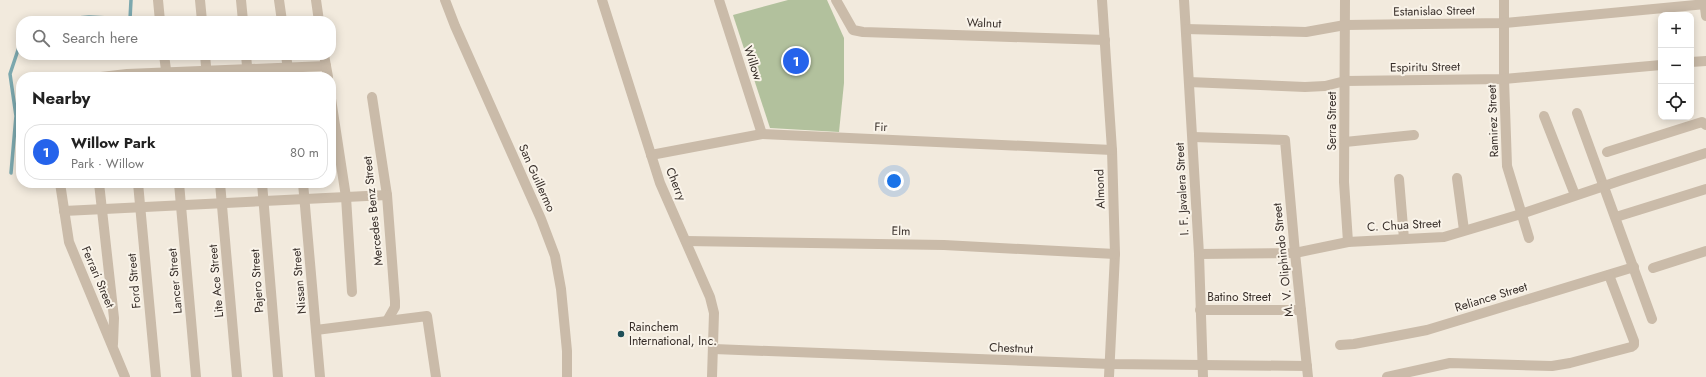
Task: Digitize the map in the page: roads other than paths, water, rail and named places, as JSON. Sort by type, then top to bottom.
[{"type":"street","points":[[158,0],[160,16]]},
{"type":"street","points":[[200,0],[202,16]]},
{"type":"street","points":[[241,0],[243,16]]},
{"type":"street","points":[[279,0],[281,16]]},
{"type":"street","points":[[316,0],[318,16]]},
{"type":"street","name":"San Guillermo","points":[[445,0],[455,26],[541,219],[555,256],[561,289],[567,377]]},
{"type":"street","name":"Cherry","points":[[602,0],[660,183],[710,297],[714,313],[712,377]]},
{"type":"street","name":"Willow","points":[[719,0],[762,134]]},
{"type":"street","name":"Walnut","points":[[836,0],[853,30],[863,32],[1104,40]]},
{"type":"street","name":"Almond","points":[[1102,0],[1112,150],[1115,254],[1109,377]]},
{"type":"street","name":"I. F. Javalera Street","points":[[1184,0],[1199,254],[1203,377]]},
{"type":"street","name":"Serra Street","points":[[1345,0],[1344,182],[1348,242]]},
{"type":"street","name":"Ramirez Street","points":[[1504,0],[1504,79],[1507,166],[1529,238]]},
{"type":"street","points":[[1705,3],[1706,16]]},
{"type":"street","name":"Estanislao Street","points":[[1186,29],[1306,32],[1345,26],[1505,23],[1705,3]]},
{"type":"street","points":[[164,60],[166,72]]},
{"type":"street","points":[[206,60],[207,72]]},
{"type":"street","points":[[247,60],[248,72]]},
{"type":"street","points":[[287,60],[289,72],[326,66]]},
{"type":"street","points":[[325,60],[327,72]]},
{"type":"street","points":[[1694,62],[1706,61]]},
{"type":"street","name":"Espiritu Street","points":[[1189,82],[1306,87],[1325,86],[1345,81],[1504,79],[1658,65]]},
{"type":"street","name":"Mercedes Benz Street","points":[[372,97],[386,195],[395,301],[395,307],[387,321]]},
{"type":"street","points":[[1577,113],[1652,319]]},
{"type":"street","points":[[1544,116],[1575,195]]},
{"type":"street","points":[[1607,152],[1702,122],[1706,125]]},
{"type":"street","points":[[336,131],[346,197],[352,292]]},
{"type":"street","name":"Fir","points":[[651,155],[762,134],[1112,150]]},
{"type":"street","points":[[1345,142],[1414,135]]},
{"type":"street","name":"M. V. Oliphindo Street","points":[[1193,137],[1285,140],[1308,377]]},
{"type":"street","name":"C. Chua Street","points":[[1199,254],[1295,253],[1348,242],[1444,237],[1521,214],[1706,153]]},
{"type":"street","points":[[1456,178],[1464,230]]},
{"type":"street","points":[[1399,179],[1404,239]]},
{"type":"street","name":"Ferrari Street","points":[[61,188],[69,242],[125,377]]},
{"type":"street","points":[[100,188],[114,318],[112,346]]},
{"type":"street","name":"Ford Street","points":[[138,188],[156,377]]},
{"type":"street","name":"Lancer Street","points":[[179,188],[196,377]]},
{"type":"street","name":"Lite Ace Street","points":[[220,188],[237,377]]},
{"type":"street","name":"Pajero Street","points":[[263,188],[278,377]]},
{"type":"street","name":"Nissan Street","points":[[304,188],[320,377]]},
{"type":"street","points":[[1616,218],[1705,192]]},
{"type":"street","points":[[64,211],[386,195]]},
{"type":"street","name":"Elm","points":[[686,241],[944,245],[1115,254]]},
{"type":"street","points":[[1653,268],[1706,251]]},
{"type":"street","name":"Reliance Street","points":[[1340,345],[1354,344],[1426,330],[1634,267]]},
{"type":"street","points":[[1387,377],[1450,363],[1552,366],[1570,363],[1631,347],[1634,345],[1634,341],[1609,275]]},
{"type":"street","name":"Batino Street","points":[[1200,310],[1301,310]]},
{"type":"street","points":[[316,330],[427,316],[436,377]]},
{"type":"street","name":"Chestnut","points":[[714,349],[1110,364],[1307,366]]},
{"type":"waterway","points":[[130,16],[131,0]]},
{"type":"waterway","points":[[16,56],[10,74],[16,116]]},
{"type":"waterway","points":[[11,173],[16,116]]},
{"type":"place","name":"Willow Park","points":[[796,61]]},
{"type":"place","name":"Rainchem International, Inc.","points":[[621,334]]}]
